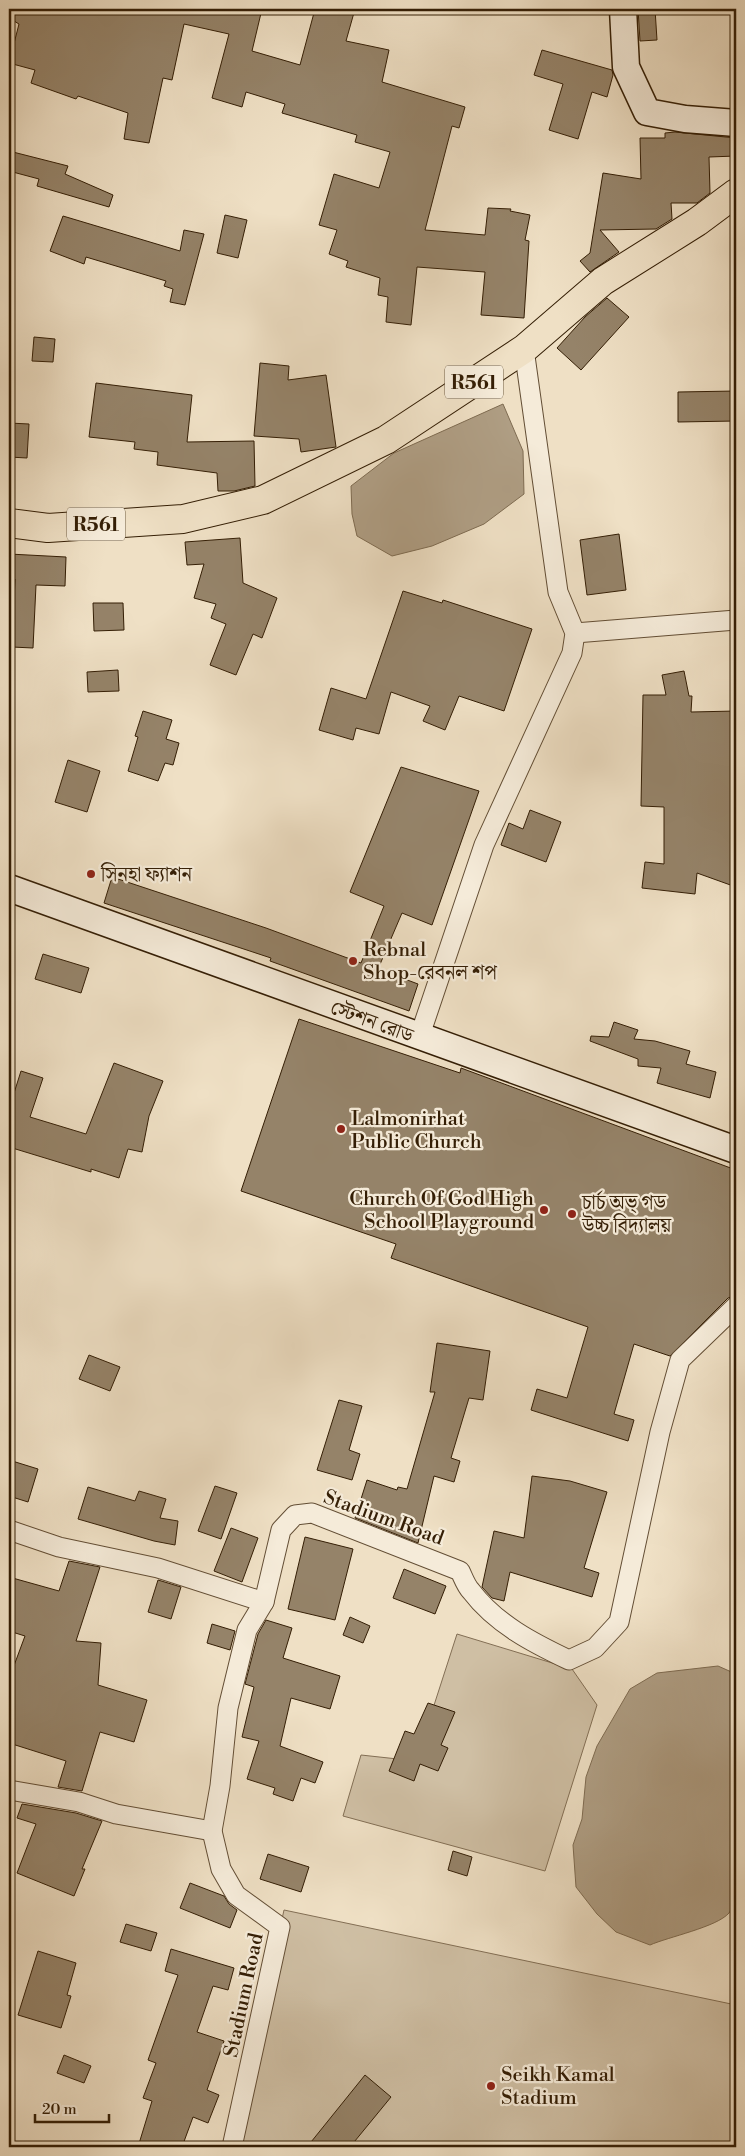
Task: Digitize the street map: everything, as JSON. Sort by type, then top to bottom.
[{"type":"main road","points":[[622,9],[626,67],[647,112],[685,119],[736,123]]},
{"type":"main road","name":"R561","points":[[9,524],[48,528],[183,519],[262,500],[386,440],[524,349],[603,281],[697,222],[736,193]]},
{"type":"main road","name":"স্টেশন রোড","points":[[9,888],[420,1038],[736,1150]]},
{"type":"street","points":[[420,1038],[484,845],[572,653],[575,633],[558,592],[524,349]]},
{"type":"street","points":[[575,633],[736,620]]},
{"type":"street","name":"Stadium Road","points":[[232,2147],[280,1927],[236,1895],[221,1869],[212,1831],[220,1786],[228,1708],[247,1630],[264,1602],[281,1530],[296,1516],[312,1513],[460,1571],[470,1591],[494,1614],[526,1639],[552,1652],[569,1660],[596,1648],[619,1622],[660,1432],[680,1360],[736,1306]]},
{"type":"street","points":[[9,1530],[59,1547],[158,1568],[264,1602]]},
{"type":"street","points":[[9,1790],[79,1802],[116,1814],[212,1831]]},
{"type":"shaded area","points":[[503,404],[523,451],[524,494],[484,524],[432,546],[392,556],[357,536],[352,514],[351,486],[394,453]]},
{"type":"shaded area","points":[[457,1634],[572,1669],[597,1705],[545,1871],[343,1816],[361,1755],[416,1761]]},
{"type":"shaded area","points":[[718,1666],[736,1674],[736,1895],[729,1913],[723,1918],[714,1923],[650,1945],[616,1932],[597,1914],[576,1887],[573,1845],[582,1819],[586,1777],[597,1746],[630,1689],[657,1673]]},
{"type":"shaded area","name":"Seikh Kamal Stadium","points":[[284,1910],[736,2005],[736,2147],[232,2147]]},
{"type":"building","points":[[9,9],[262,9],[252,51],[300,65],[315,9],[355,9],[346,41],[389,50],[382,82],[465,107],[459,128],[452,126],[425,230],[485,235],[488,208],[511,209],[510,211],[530,215],[525,240],[529,241],[524,318],[481,315],[485,272],[417,267],[411,325],[386,322],[388,297],[378,295],[380,278],[346,267],[348,261],[329,254],[337,230],[319,225],[334,174],[379,188],[390,152],[355,142],[357,135],[282,113],[285,104],[246,92],[242,107],[212,98],[229,34],[184,24],[172,80],[163,78],[149,143],[124,139],[128,113],[78,96],[76,99],[31,83],[35,70],[9,63],[19,24],[9,18]]},
{"type":"building","points":[[638,9],[655,9],[657,40],[640,41]]},
{"type":"building","points":[[542,50],[612,70],[613,75],[607,97],[592,92],[578,139],[549,130],[563,84],[534,75]]},
{"type":"building","points":[[675,132],[736,138],[736,156],[709,157],[710,193],[697,203],[671,203],[672,219],[656,229],[600,230],[619,252],[590,272],[580,261],[590,253],[603,173],[641,179],[640,138],[665,138],[665,133]]},
{"type":"building","points":[[9,151],[68,166],[65,174],[113,195],[109,207],[37,186],[39,179],[9,171]]},
{"type":"building","points":[[225,215],[247,220],[238,258],[217,253]]},
{"type":"building","points":[[63,216],[180,251],[184,230],[204,234],[185,305],[170,302],[173,289],[164,286],[166,281],[86,257],[84,264],[50,251]]},
{"type":"building","points":[[607,298],[629,317],[581,370],[557,348],[585,317]]},
{"type":"building","points":[[34,337],[55,339],[53,362],[32,361]]},
{"type":"building","points":[[260,363],[289,366],[288,380],[326,375],[336,447],[301,452],[299,439],[254,436]]},
{"type":"building","points":[[96,383],[192,395],[187,442],[254,441],[255,486],[234,491],[218,491],[217,473],[157,465],[158,452],[134,449],[135,442],[89,437]]},
{"type":"building","points":[[736,391],[736,421],[678,422],[678,392]]},
{"type":"building","points":[[9,423],[29,424],[27,458],[9,457]]},
{"type":"building","points":[[619,534],[626,590],[587,595],[580,540]]},
{"type":"building","points":[[240,538],[243,583],[277,598],[262,638],[253,634],[236,675],[210,665],[226,624],[211,618],[216,604],[194,598],[204,564],[187,565],[185,542]]},
{"type":"building","points":[[9,554],[66,557],[65,586],[36,585],[33,648],[12,647],[15,579],[9,579]]},
{"type":"building","points":[[403,591],[442,603],[443,600],[532,629],[504,711],[459,696],[445,730],[423,721],[430,706],[391,692],[379,734],[356,728],[353,740],[319,730],[331,688],[366,699]]},
{"type":"building","points":[[93,603],[123,603],[124,630],[94,631]]},
{"type":"building","points":[[118,670],[119,691],[88,692],[87,672]]},
{"type":"building","points":[[684,671],[689,696],[692,696],[691,712],[736,711],[736,887],[697,873],[695,894],[642,888],[645,862],[664,864],[664,807],[641,806],[643,695],[666,695],[662,675]]},
{"type":"building","points":[[143,711],[172,720],[166,739],[179,743],[173,765],[165,763],[158,781],[128,771],[138,737],[135,736]]},
{"type":"building","points":[[68,760],[100,771],[87,812],[55,802]]},
{"type":"building","points":[[401,767],[479,791],[432,925],[402,913],[378,969],[418,984],[409,1011],[270,961],[271,958],[104,903],[112,877],[266,928],[361,963],[384,906],[350,892]]},
{"type":"building","points":[[530,810],[561,822],[546,862],[501,845],[509,823],[523,829]]},
{"type":"building","points":[[43,954],[89,968],[81,993],[35,979]]},
{"type":"building","name":"চার্চ অভ্ গড ‍উচ্চ বিদ্যালয়","points":[[299,1019],[460,1073],[461,1068],[736,1170],[736,1295],[728,1298],[670,1356],[634,1344],[614,1414],[634,1420],[628,1441],[531,1410],[537,1389],[567,1398],[588,1327],[391,1258],[396,1244],[241,1191]]},
{"type":"building","points":[[614,1022],[638,1030],[634,1039],[655,1041],[690,1051],[686,1064],[716,1072],[710,1098],[657,1083],[661,1068],[638,1066],[638,1059],[590,1041],[591,1036],[609,1037]]},
{"type":"building","points":[[114,1063],[163,1081],[149,1116],[142,1152],[128,1149],[119,1178],[91,1169],[91,1172],[9,1147],[9,1109],[21,1071],[43,1078],[30,1117],[86,1134]]},
{"type":"building","points":[[437,1343],[490,1351],[483,1400],[469,1398],[451,1458],[460,1461],[454,1482],[434,1476],[418,1543],[355,1518],[367,1480],[397,1490],[398,1487],[407,1489],[435,1392],[430,1392]]},
{"type":"building","points":[[89,1355],[120,1367],[110,1391],[79,1379]]},
{"type":"building","points":[[339,1400],[362,1406],[349,1450],[360,1454],[352,1480],[317,1470]]},
{"type":"building","points":[[9,1460],[38,1469],[28,1502],[9,1496]]},
{"type":"building","points":[[532,1476],[570,1481],[607,1492],[584,1568],[599,1573],[592,1597],[510,1572],[504,1601],[492,1598],[482,1587],[494,1531],[524,1538]]},
{"type":"building","points":[[215,1486],[237,1493],[221,1539],[198,1531]]},
{"type":"building","points":[[88,1487],[135,1501],[139,1491],[166,1499],[160,1518],[178,1521],[175,1545],[154,1541],[78,1519]]},
{"type":"building","points":[[231,1528],[258,1538],[242,1582],[214,1571]]},
{"type":"building","points":[[305,1537],[353,1549],[335,1620],[288,1609]]},
{"type":"building","points":[[69,1561],[100,1567],[76,1641],[101,1643],[98,1685],[147,1700],[134,1742],[100,1732],[82,1791],[58,1787],[66,1761],[9,1743],[9,1679],[25,1636],[9,1631],[9,1577],[59,1591]]},
{"type":"building","points":[[404,1569],[446,1586],[435,1614],[393,1598]]},
{"type":"building","points":[[158,1580],[181,1587],[171,1619],[148,1612]]},
{"type":"building","points":[[350,1617],[370,1626],[363,1643],[343,1635]]},
{"type":"building","points":[[266,1620],[292,1628],[283,1658],[340,1676],[330,1709],[291,1698],[280,1746],[323,1762],[315,1783],[301,1778],[293,1801],[273,1794],[275,1788],[247,1779],[259,1741],[242,1737],[254,1687],[245,1684],[258,1634]]},
{"type":"building","points":[[212,1624],[235,1631],[230,1650],[207,1643]]},
{"type":"building","points":[[428,1703],[455,1712],[441,1745],[448,1748],[438,1771],[420,1764],[414,1781],[389,1771],[405,1731],[414,1734]]},
{"type":"building","points":[[22,1804],[76,1813],[102,1821],[82,1869],[85,1869],[74,1896],[17,1873],[36,1824],[17,1818]]},
{"type":"building","points":[[453,1851],[472,1857],[467,1876],[448,1870]]},
{"type":"building","points":[[268,1854],[309,1867],[301,1892],[260,1879]]},
{"type":"building","points":[[190,1883],[224,1896],[229,1904],[237,1910],[230,1928],[180,1908]]},
{"type":"building","points":[[126,1924],[157,1933],[151,1951],[120,1942]]},
{"type":"building","points":[[171,1949],[234,1968],[228,1990],[213,1986],[197,2032],[224,2041],[207,2090],[219,2095],[208,2123],[193,2117],[182,2147],[138,2147],[152,2101],[143,2098],[156,2063],[148,2060],[178,1975],[165,1971]]},
{"type":"building","points":[[38,1951],[76,1963],[67,1995],[71,1996],[61,2028],[18,2015]]},
{"type":"building","points":[[64,2055],[91,2066],[84,2083],[57,2073]]},
{"type":"building","points":[[365,2075],[391,2097],[350,2147],[307,2147]]},
{"type":"place","name":"সিনহা ফ্যাশন","points":[[91,874]]},
{"type":"place","name":"Rebnal Shop-রেবনল শপ","points":[[353,961]]},
{"type":"place","name":"Lalmonirhat Public Church","points":[[341,1129]]},
{"type":"place","name":"Church Of God High School Playground","points":[[544,1210]]},
{"type":"place","name":"চার্চ অভ্ গড ‍উচ্চ বিদ্যালয়","points":[[572,1214]]},
{"type":"place","name":"Seikh Kamal Stadium","points":[[491,2086]]}]
